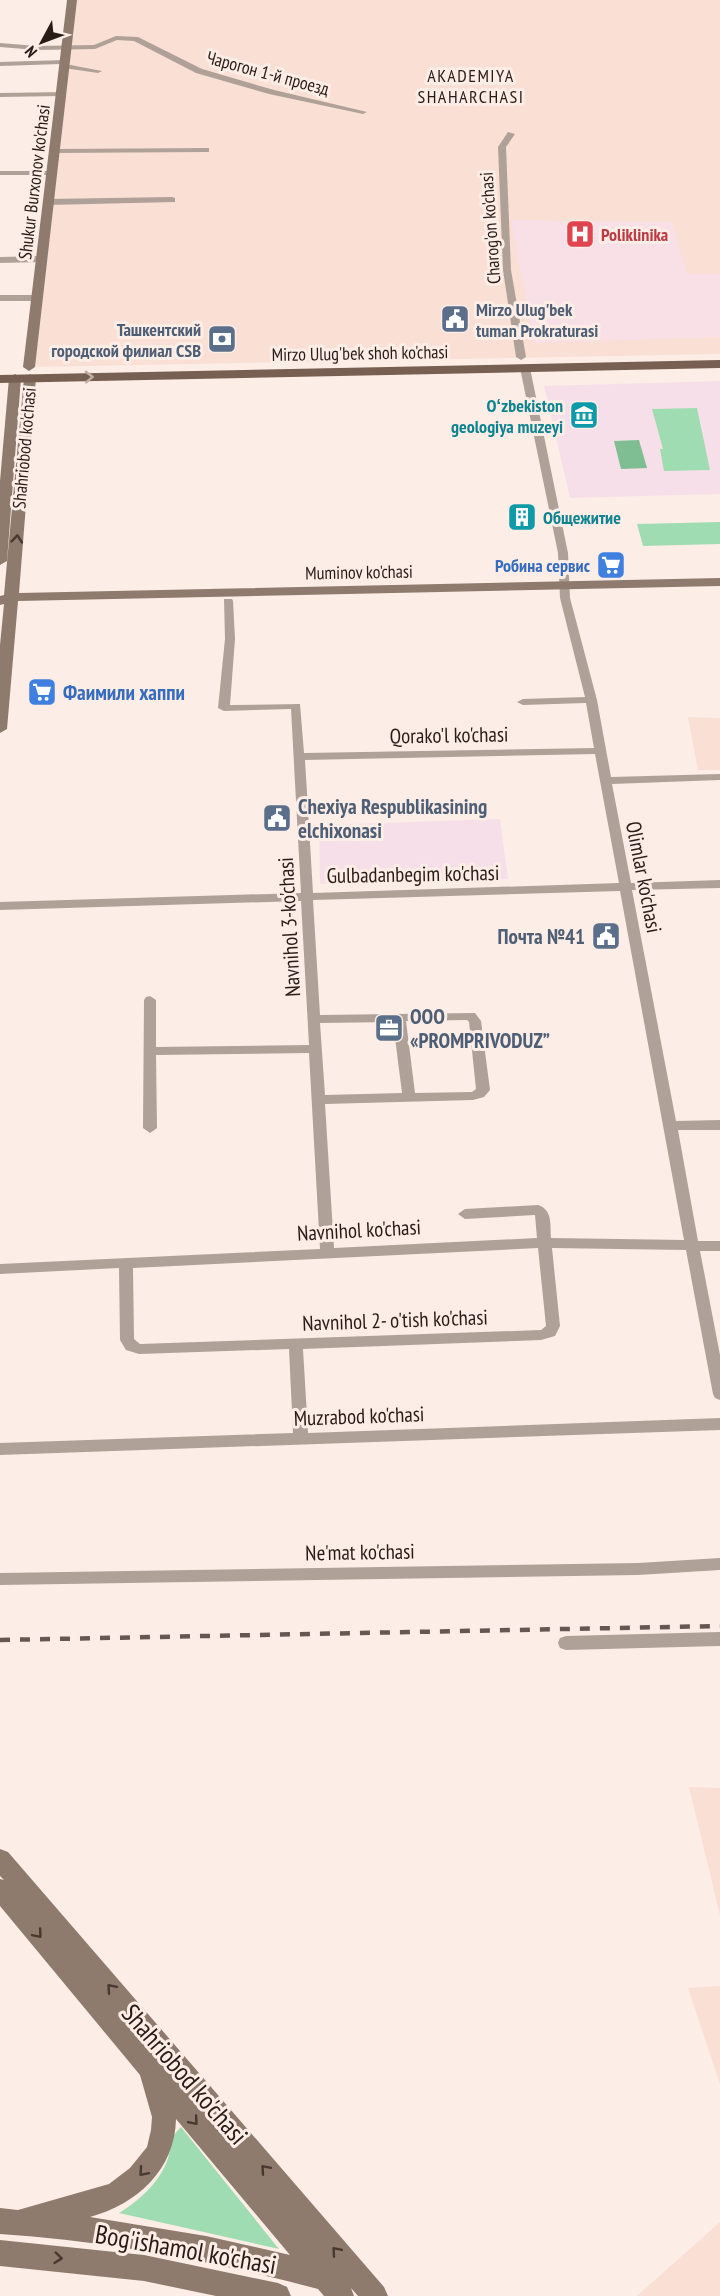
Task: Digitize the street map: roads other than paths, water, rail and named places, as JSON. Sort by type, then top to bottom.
[{"type":"main road","name":"Shukur Burxonov ko'chasi","points":[[30,373],[72,0]]},
{"type":"main road","name":"Mirzo Ulug'bek shoh ko'chasi","points":[[0,368],[30,373],[650,360],[720,354]]},
{"type":"main road","name":"Mirzo Ulug'bek shoh ko'chasi","points":[[650,360],[720,364]]},
{"type":"main road","name":"Mirzo Ulug'bek shoh ko'chasi","points":[[0,379],[15,378],[30,373]]},
{"type":"main road","name":"Shahriobod ko'chasi","points":[[0,729],[6,602],[30,373]]},
{"type":"main road","name":"Shahriobod ko'chasi","points":[[0,561],[15,378]]},
{"type":"main road","name":"Muminov ko'chasi","points":[[6,602],[228,601],[720,582]]},
{"type":"main road","name":"Muminov ko'chasi","points":[[6,602],[564,589],[720,590]]},
{"type":"main road","name":"Shahriobod ko'chasi","points":[[0,1859],[281,2206],[334,2287]]},
{"type":"main road","name":"Shahriobod ko'chasi","points":[[0,1889],[143,2060],[281,2206],[371,2294]]},
{"type":"main road","points":[[7,2222],[105,2199],[128,2187],[146,2170],[159,2145],[164,2118],[159,2094],[143,2060]]},
{"type":"main road","name":"Bog'ishamol ko'chasi","points":[[7,2222],[139,2237],[267,2262],[334,2287],[371,2294]]},
{"type":"main road","name":"Bog'ishamol ko'chasi","points":[[0,2253],[144,2268],[278,2296]]},
{"type":"street","name":"Чарогон 1-й проезд","points":[[0,45],[66,47],[92,51],[116,38],[135,39],[199,71],[272,92],[363,112]]},
{"type":"street","points":[[0,64],[64,64],[98,71]]},
{"type":"street","points":[[0,95],[61,94]]},
{"type":"street","name":"Charog'on ko'chasi","points":[[511,134],[502,147],[505,243],[523,363]]},
{"type":"street","points":[[54,151],[206,150]]},
{"type":"street","points":[[0,173],[52,173]]},
{"type":"street","points":[[48,202],[172,200]]},
{"type":"street","points":[[0,260],[42,259]]},
{"type":"street","points":[[0,298],[37,297]]},
{"type":"street","name":"Olimlar ko'chasi","points":[[523,363],[563,553],[564,589],[591,700],[720,1394]]},
{"type":"street","name":"Navnihol 3-ko'chasi","points":[[228,601],[230,639],[224,708],[296,706],[327,1252]]},
{"type":"street","points":[[523,702],[591,700]]},
{"type":"street","name":"Qorako'l ko'chasi","points":[[299,757],[600,751]]},
{"type":"street","points":[[606,781],[720,777]]},
{"type":"street","name":"Gulbadanbegim ko'chasi","points":[[0,906],[720,884]]},
{"type":"street","points":[[150,1000],[150,1128]]},
{"type":"street","points":[[314,1019],[470,1016],[475,1021],[483,1089],[479,1094],[319,1100]]},
{"type":"street","points":[[399,1018],[409,1097]]},
{"type":"street","points":[[150,1051],[316,1049]]},
{"type":"street","points":[[671,1126],[720,1125]]},
{"type":"street","name":"Navnihol 2- o'tish ko'chasi","points":[[126,1262],[127,1340],[131,1346],[139,1349],[541,1335],[550,1332],[554,1326],[542,1213],[538,1210],[465,1214]]},
{"type":"street","name":"Navnihol ko'chasi","points":[[0,1269],[545,1243],[720,1246]]},
{"type":"street","points":[[296,1345],[301,1439]]},
{"type":"street","name":"Muzrabod ko'chasi","points":[[0,1449],[720,1424]]},
{"type":"street","name":"Ne'mat ko'chasi","points":[[0,1579],[626,1569],[720,1564]]},
{"type":"street","points":[[566,1643],[720,1640]]},
{"type":"railway","points":[[0,1640],[720,1626]]},
{"type":"place","name":"Poliklinika","points":[[580,234]]},
{"type":"place","name":"Mirzo Ulug'bek tuman Prokraturasi","points":[[455,319]]},
{"type":"place","name":"Ташкентский городской филиал CSB","points":[[222,339]]},
{"type":"place","name":"Oʻzbekiston geologiya muzeyi","points":[[584,415]]},
{"type":"place","name":"Общежитие","points":[[522,517]]},
{"type":"place","name":"Робина сервис","points":[[611,565]]},
{"type":"place","name":"Фаимили хаппи","points":[[42,692]]},
{"type":"place","name":"Chexiya Respublikasining elchixonasi","points":[[277,818]]},
{"type":"place","name":"Почта №41","points":[[606,936]]},
{"type":"place","name":"ООО «PROMPRIVODUZ”","points":[[389,1028]]},
{"type":"district","name":"AKADEMIYA SHAHARCHASI","points":[[471,85]]}]
